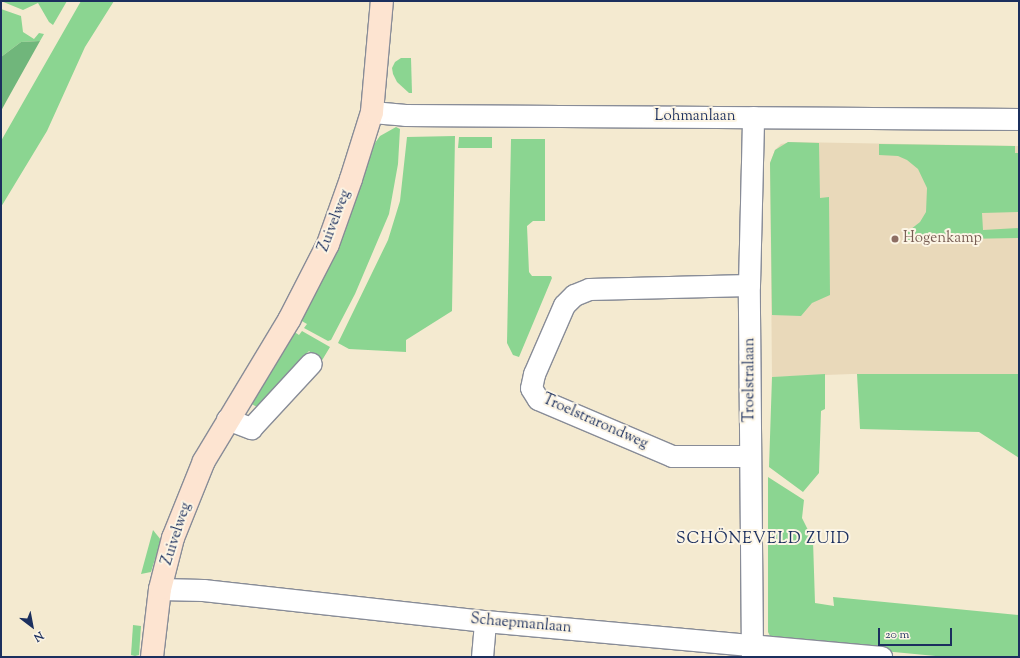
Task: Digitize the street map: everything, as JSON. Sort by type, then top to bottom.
[{"type":"street","name":"Zuivelweg","points":[[152,657],[160,589],[176,531],[204,461],[227,419],[288,320],[328,244],[372,112],[382,1]]},
{"type":"street","name":"Lohmanlaan","points":[[372,112],[405,116],[1019,119]]},
{"type":"street","name":"Troelstralaan","points":[[752,650],[749,285],[753,117]]},
{"type":"street","name":"Troelstrarondweg","points":[[749,285],[589,290],[574,295],[564,305],[534,374],[531,388],[538,399],[672,456],[750,456]]},
{"type":"street","points":[[227,419],[251,428],[311,363]]},
{"type":"street","name":"Schaepmanlaan","points":[[160,589],[203,590],[752,650],[881,657]]},
{"type":"street","points":[[482,657],[485,621]]},
{"type":"shaded area","name":"Hogenkamp","points":[[792,142],[1019,146],[1019,374],[852,374],[772,377],[770,163],[775,150],[781,144]]},
{"type":"green space","points":[[1,1],[67,1],[53,25],[49,22],[38,3],[23,10]]},
{"type":"green space","points":[[81,1],[114,1],[85,47],[47,131],[1,207],[1,141]]},
{"type":"green space","points":[[1,9],[21,16],[23,32],[34,39],[39,33],[44,34],[40,41],[21,42],[1,57]]},
{"type":"green space","points":[[40,41],[1,111],[1,57],[21,42]]},
{"type":"green space","points":[[401,58],[411,58],[412,93],[409,93],[397,82],[393,74],[392,68],[395,62]]},
{"type":"green space","points":[[396,127],[400,129],[398,164],[389,214],[355,294],[331,340],[328,341],[304,328],[307,324],[300,320],[337,250],[375,143],[380,136]]},
{"type":"green space","points":[[455,136],[452,311],[406,340],[406,352],[349,349],[338,343],[388,240],[400,201],[407,137]]},
{"type":"green space","points":[[459,137],[492,137],[492,148],[458,148]]},
{"type":"green space","points":[[511,139],[545,139],[545,221],[533,221],[527,226],[529,272],[532,276],[551,276],[552,278],[519,357],[513,355],[507,343]]},
{"type":"green space","points":[[788,142],[819,143],[820,198],[829,197],[830,295],[812,303],[801,316],[772,315],[770,163],[775,150]]},
{"type":"green space","points":[[879,144],[1015,146],[1015,153],[1019,153],[1019,212],[982,213],[983,230],[1019,228],[1019,238],[907,240],[906,233],[920,222],[926,212],[927,188],[918,169],[907,160],[898,156],[879,155]]},
{"type":"green space","points":[[293,331],[299,335],[302,331],[330,347],[321,362],[309,351],[257,407],[250,403]]},
{"type":"green space","points":[[825,374],[825,409],[821,411],[819,473],[803,492],[769,467],[772,377]]},
{"type":"green space","points":[[857,374],[1019,374],[1019,458],[979,432],[860,429]]},
{"type":"green space","points":[[768,477],[804,500],[802,518],[813,540],[815,603],[834,606],[833,597],[1019,615],[1019,657],[946,657],[789,642],[777,640],[770,636],[768,632]]},
{"type":"green space","points":[[153,530],[161,540],[151,572],[141,574]]},
{"type":"green space","points":[[133,625],[141,626],[139,655],[135,656],[131,655]]},
{"type":"place","name":"Hogenkamp","points":[[895,239]]},
{"type":"district","name":"SCHÖNEVELD ZUID","points":[[763,540]]}]
